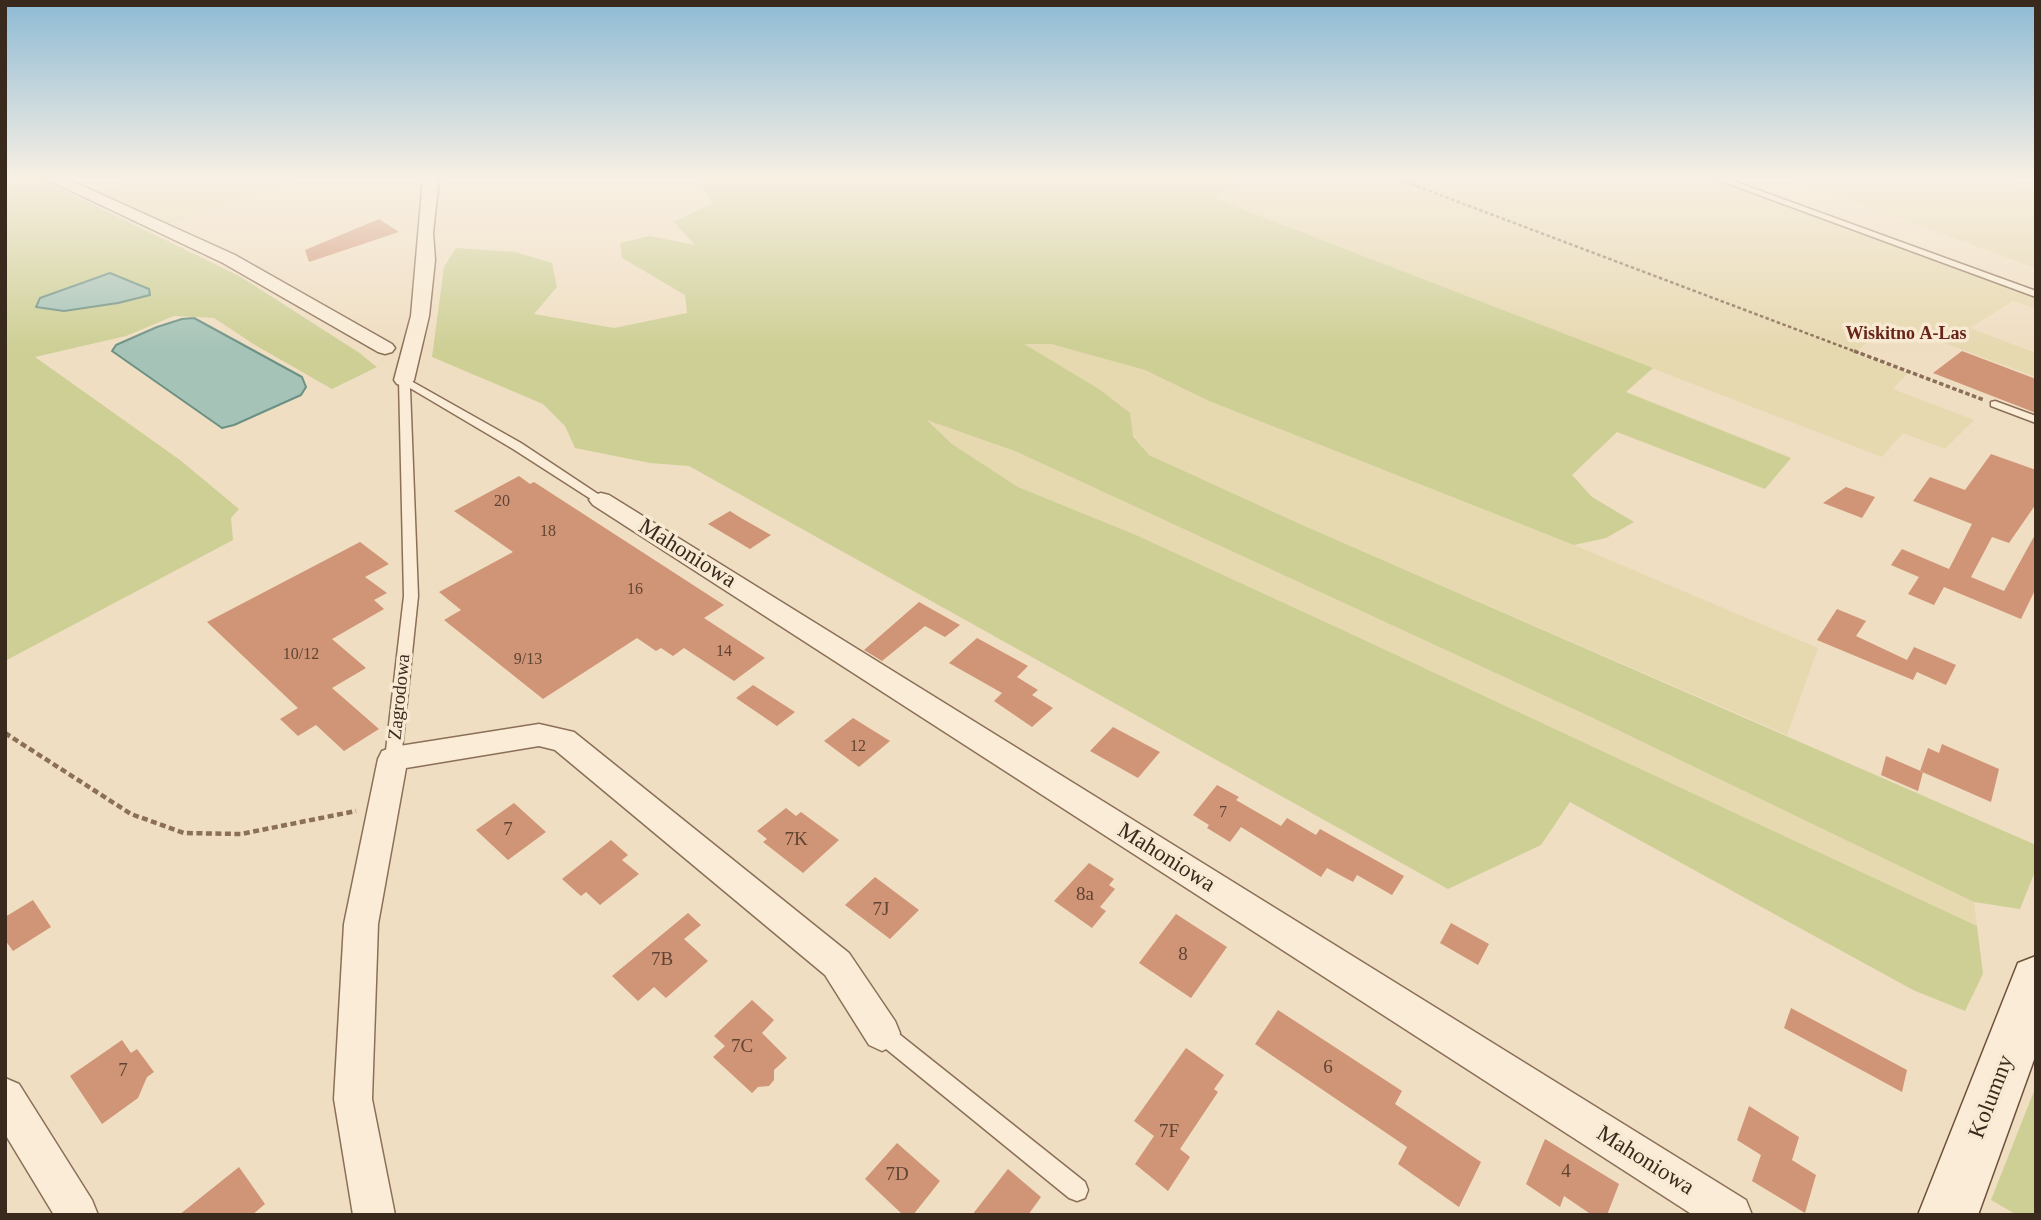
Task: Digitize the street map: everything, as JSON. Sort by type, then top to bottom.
[{"type":"street","points":[[176,235],[229,259],[386,348]]},
{"type":"street","name":"Zagrodowa","points":[[404,380],[420,316],[426,260],[425,235]]},
{"type":"street","name":"Mahoniowa","points":[[601,500],[1731,1215]]},
{"type":"street","points":[[393,759],[539,735],[564,740],[837,964],[882,1033]]},
{"type":"street","name":"Zagrodowa","points":[[374,1215],[353,1099],[361,923],[393,759]]},
{"type":"street","name":"Kolumny","points":[[1948,1215],[2036,980]]},
{"type":"street","points":[[5,1097],[77,1215]]},
{"type":"lane","points":[[1874,235],[2036,294]]},
{"type":"lane","points":[[404,380],[517,446],[601,500]]},
{"type":"lane","name":"Zagrodowa","points":[[393,759],[411,596],[404,380]]},
{"type":"lane","points":[[1995,404],[2036,420]]},
{"type":"lane","points":[[882,1033],[1077,1190]]},
{"type":"path","points":[[1546,235],[1995,404]]},
{"type":"path","points":[[5,733],[131,814],[184,833],[241,834],[384,806]]},
{"type":"shaded area","points":[[1307,235],[1869,235],[2036,295],[2036,309],[2013,301],[1970,328],[2036,353],[2036,377],[1890,323],[1854,354],[1908,373],[1893,389],[1974,420],[1945,449],[1903,433],[1882,457]]},
{"type":"shaded area","points":[[1945,235],[2036,235],[2036,268]]},
{"type":"shaded area","points":[[110,273],[149,289],[150,295],[64,311],[36,307],[40,298]]},
{"type":"shaded area","points":[[194,318],[302,377],[306,387],[301,395],[222,428],[112,351],[116,345],[157,327]]},
{"type":"shaded area","points":[[1023,344],[1051,344],[1145,370],[1209,401],[1574,545],[1818,648],[1787,735],[1300,524],[1149,455],[1099,389]]},
{"type":"shaded area","points":[[926,418],[1015,451],[1593,718],[1974,902],[1977,926],[1136,535],[1018,487],[952,444]]},
{"type":"green space","points":[[5,235],[155,235],[241,277],[377,367],[332,389],[214,318],[174,316],[126,336],[35,357],[180,460],[239,509],[231,518],[233,540],[5,661]]},
{"type":"green space","points":[[686,235],[1309,235],[1653,368],[1626,392],[1791,458],[1765,489],[1617,432],[1572,475],[1592,497],[1634,522],[1606,538],[1574,545],[1209,401],[1145,370],[1051,344],[1024,344],[1099,389],[1130,413],[1133,436],[1149,455],[1300,524],[2036,845],[2036,869],[2020,909],[1974,902],[1593,718],[1015,451],[927,420],[952,444],[1018,487],[1136,535],[1977,926],[1983,974],[1965,1011],[1913,990],[1570,802],[1541,845],[1448,889],[689,466],[650,463],[575,448],[565,426],[543,404],[432,357],[444,267],[456,248],[515,252],[552,263],[557,287],[534,314],[614,328],[687,313],[685,295],[622,258],[620,243],[650,236],[695,245]]},
{"type":"green space","points":[[2036,1086],[2036,1215],[2017,1215],[1991,1200]]},
{"type":"building","points":[[341,235],[390,235],[309,262],[305,250]]},
{"type":"building","points":[[1962,351],[2036,379],[2036,413],[1933,373]]},
{"type":"building","points":[[1991,454],[2036,470],[2036,504],[2009,543],[1992,537],[1971,577],[2004,591],[2036,533],[2036,588],[2021,619],[1944,587],[1934,605],[1908,594],[1919,577],[1891,565],[1902,549],[1949,569],[1972,524],[1913,501],[1930,477],[1965,490]]},
{"type":"building","points":[[519,476],[530,484],[534,482],[724,605],[704,618],[765,658],[734,681],[684,648],[673,656],[661,648],[656,651],[637,638],[543,699],[444,620],[461,610],[439,592],[513,552],[454,511]]},
{"type":"building","points":[[1846,487],[1875,497],[1862,518],[1823,503]]},
{"type":"building","points":[[730,511],[771,535],[750,549],[708,524]]},
{"type":"building","points":[[360,542],[389,564],[365,577],[387,593],[374,600],[384,609],[332,639],[366,668],[332,688],[379,729],[344,751],[316,725],[298,736],[280,719],[298,708],[207,622]]},
{"type":"building","points":[[919,602],[960,625],[945,637],[925,626],[882,661],[864,650]]},
{"type":"building","points":[[1837,609],[1866,621],[1856,636],[1907,660],[1914,647],[1956,665],[1946,685],[1917,672],[1913,680],[1817,640]]},
{"type":"building","points":[[977,638],[1028,666],[1017,677],[1038,690],[1032,695],[1053,708],[1032,727],[994,701],[1002,693],[949,663]]},
{"type":"building","points":[[753,685],[795,712],[777,726],[736,698]]},
{"type":"building","points":[[853,718],[890,741],[859,767],[824,741]]},
{"type":"building","points":[[1113,727],[1160,752],[1138,778],[1090,751]]},
{"type":"building","points":[[1942,744],[1999,769],[1991,802],[1920,771],[1928,748],[1939,753]]},
{"type":"building","points":[[1886,756],[1923,772],[1918,791],[1881,775]]},
{"type":"building","points":[[1217,785],[1239,797],[1236,800],[1281,826],[1287,818],[1316,835],[1320,829],[1404,876],[1392,895],[1357,875],[1353,882],[1327,868],[1321,877],[1241,827],[1230,842],[1207,828],[1209,825],[1193,815]]},
{"type":"building","points":[[514,803],[546,832],[508,860],[476,830]]},
{"type":"building","points":[[786,808],[796,816],[801,812],[839,840],[803,873],[763,842],[767,839],[757,831]]},
{"type":"building","points":[[611,840],[628,855],[622,860],[639,874],[600,905],[586,892],[581,896],[562,879]]},
{"type":"building","points":[[1089,863],[1114,879],[1109,885],[1115,889],[1100,907],[1106,911],[1092,928],[1054,901]]},
{"type":"building","points":[[875,877],[919,910],[890,939],[845,905]]},
{"type":"building","points":[[33,900],[51,927],[13,951],[5,940],[5,917]]},
{"type":"building","points":[[688,913],[701,925],[684,939],[708,961],[666,998],[654,987],[638,1001],[612,976]]},
{"type":"building","points":[[1176,914],[1227,947],[1191,998],[1139,963]]},
{"type":"building","points":[[1451,923],[1489,944],[1478,965],[1440,943]]},
{"type":"building","points":[[752,1000],[774,1020],[762,1033],[787,1058],[774,1070],[774,1080],[769,1086],[758,1087],[752,1093],[713,1057],[725,1046],[714,1036]]},
{"type":"building","points":[[1791,1008],[1907,1070],[1902,1092],[1784,1028]]},
{"type":"building","points":[[1278,1010],[1402,1091],[1395,1104],[1481,1162],[1459,1207],[1398,1164],[1407,1147],[1255,1044]]},
{"type":"building","points":[[122,1040],[131,1053],[137,1049],[154,1072],[147,1077],[138,1098],[102,1124],[70,1076]]},
{"type":"building","points":[[1186,1048],[1224,1075],[1214,1089],[1218,1092],[1180,1149],[1190,1157],[1168,1191],[1135,1164],[1154,1136],[1134,1121]]},
{"type":"building","points":[[1749,1106],[1799,1137],[1792,1160],[1816,1175],[1805,1213],[1752,1181],[1761,1155],[1737,1140]]},
{"type":"building","points":[[1545,1139],[1619,1184],[1607,1215],[1592,1215],[1564,1196],[1560,1207],[1526,1184]]},
{"type":"building","points":[[897,1143],[940,1181],[913,1215],[903,1215],[865,1179]]},
{"type":"building","points":[[239,1167],[265,1204],[252,1215],[179,1215]]},
{"type":"building","points":[[1008,1169],[1041,1197],[1028,1215],[972,1215]]},
{"type":"district","name":"Wiskitno A-Las","points":[[1906,334]]}]
